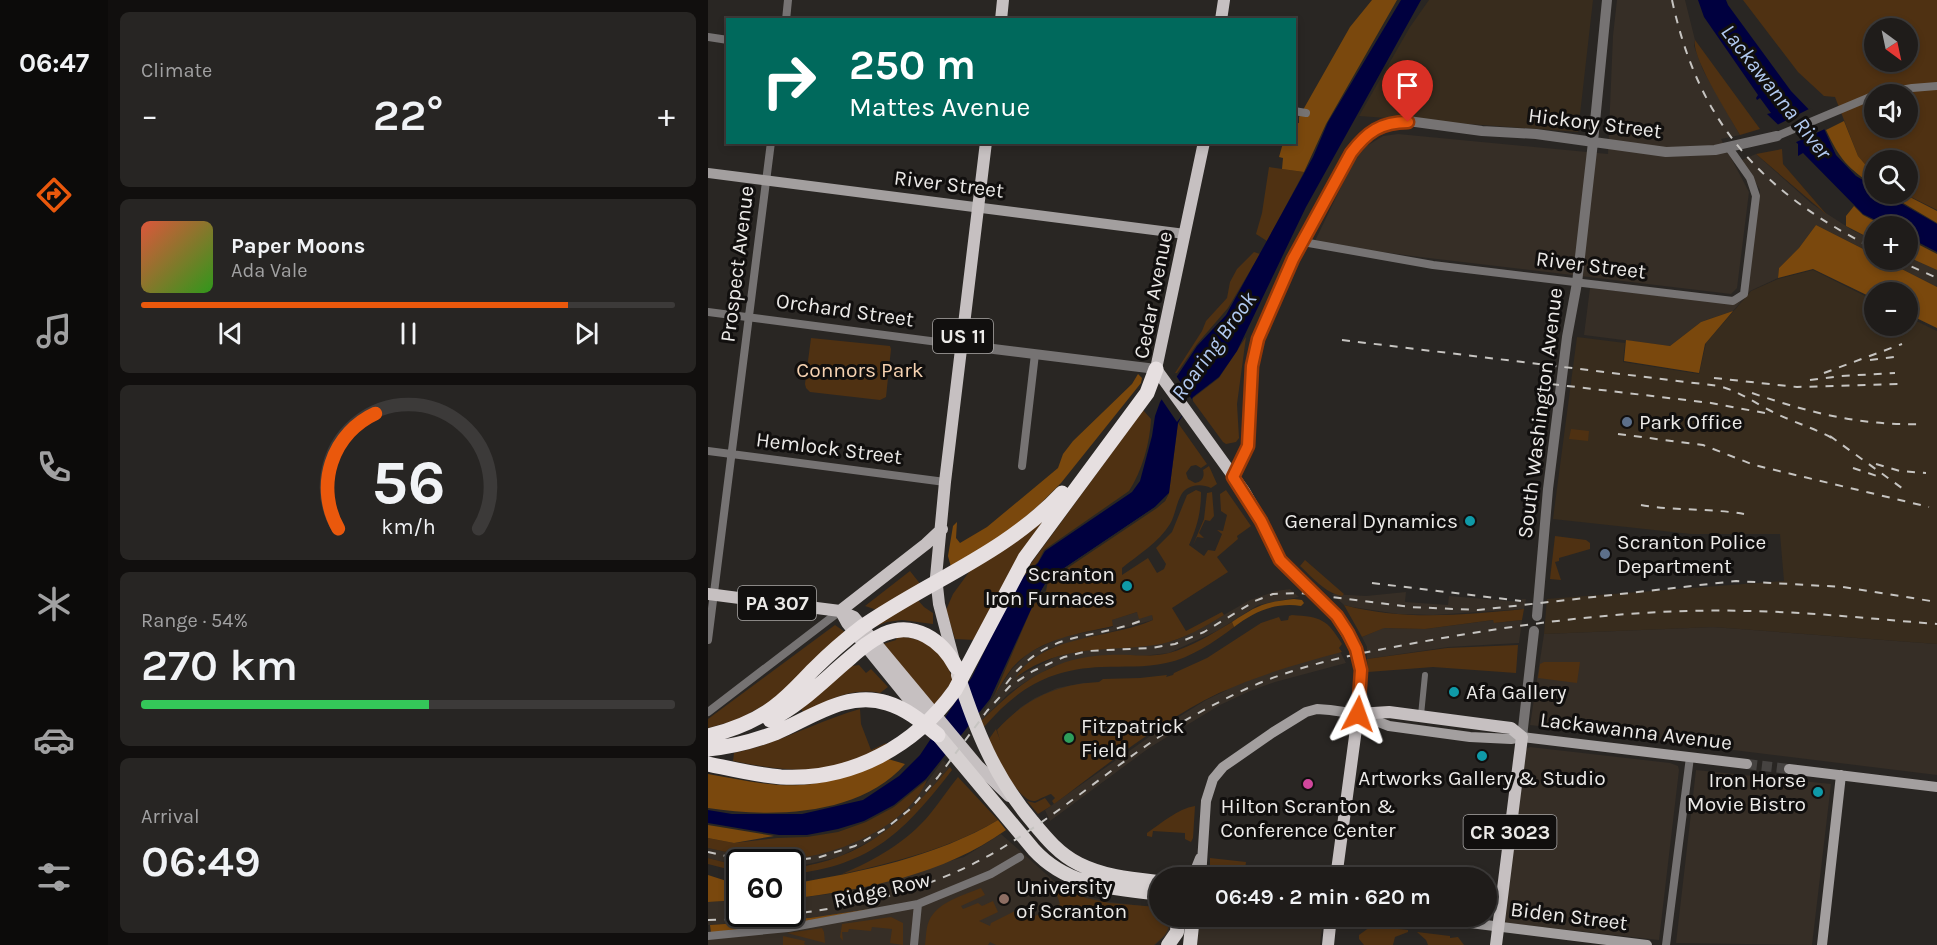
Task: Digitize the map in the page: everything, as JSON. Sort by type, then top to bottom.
[{"type":"highway","points":[[708,737],[739,727],[767,712],[861,628],[975,562],[1030,524],[1074,480],[1156,369]]},
{"type":"highway","points":[[708,764],[780,777],[818,776],[866,763],[897,747],[917,733],[955,690],[1025,558],[1147,393],[1156,369]]},
{"type":"highway","points":[[708,737],[736,733],[761,725],[780,715],[803,699],[860,649],[889,632],[910,630],[932,638],[943,647],[957,670]]},
{"type":"highway","name":"US 11","points":[[957,670],[971,716],[987,754],[1017,803],[1053,846],[1079,864],[1108,875],[1149,881]]},
{"type":"highway","points":[[708,749],[762,738],[824,710],[855,700],[872,700],[890,704],[926,717],[938,735],[975,771],[1034,850],[1056,869],[1084,883],[1149,894]]},
{"type":"highway","points":[[1168,945],[1177,932],[1178,927]]},
{"type":"highway","points":[[1184,927],[1190,941]]},
{"type":"main road","points":[[1001,18],[1003,0]]},
{"type":"main road","points":[[1221,18],[1224,0]]},
{"type":"main road","name":"US 11","points":[[957,670],[939,604],[937,583],[945,482],[986,144]]},
{"type":"main road","name":"Cedar Avenue","points":[[1204,144],[1156,369],[1233,477],[1261,521],[1280,560],[1342,624],[1356,649],[1361,670],[1358,714],[1337,867]]},
{"type":"main road","name":"River Street","points":[[708,173],[1185,234]]},
{"type":"main road","points":[[942,529],[840,610],[875,650],[926,717],[975,771],[1017,803]]},
{"type":"main road","name":"PA 307","points":[[711,594],[840,610]]},
{"type":"main road","name":"Lackawanna Avenue","points":[[1201,867],[1209,786],[1223,767],[1306,712],[1323,709],[1358,714],[1389,712],[1511,728],[1522,737],[1747,764]]},
{"type":"main road","name":"CR 3023","points":[[1496,945],[1522,737]]},
{"type":"main road","points":[[1789,769],[1937,786]]},
{"type":"main road","points":[[1822,945],[1841,775]]},
{"type":"main road","name":"Lackawanna Avenue","points":[[1196,867],[1201,855]]},
{"type":"main road","points":[[1328,945],[1330,927]]},
{"type":"main road","name":"Biden Street","points":[[1498,927],[1647,945]]},
{"type":"street","points":[[786,18],[788,0]]},
{"type":"street","name":"South Washington Avenue","points":[[1537,616],[1548,489],[1567,337],[1577,283],[1606,0]]},
{"type":"street","points":[[708,37],[726,40]]},
{"type":"street","name":"Hickory Street","points":[[1918,88],[1937,86]]},
{"type":"street","name":"Hickory Street","points":[[1233,477],[1248,446],[1255,347],[1303,242],[1356,146],[1367,133],[1379,126],[1408,122],[1666,152],[1695,152],[1729,148],[1777,136],[1864,100]]},
{"type":"street","points":[[1296,111],[1306,112]]},
{"type":"street","name":"Prospect Avenue","points":[[708,640],[711,594],[771,144]]},
{"type":"street","name":"River Street","points":[[1303,242],[1432,265],[1732,301],[1744,294],[1756,196],[1750,178],[1729,148]]},
{"type":"street","name":"Orchard Street","points":[[708,312],[1156,369]]},
{"type":"street","points":[[1022,466],[1035,354]]},
{"type":"street","name":"Hemlock Street","points":[[708,451],[945,482]]},
{"type":"street","points":[[708,712],[840,610]]},
{"type":"street","points":[[1522,737],[1534,631]]},
{"type":"street","points":[[1422,715],[1425,675]]},
{"type":"street","points":[[1666,945],[1690,757]]},
{"type":"street","name":"Ridge Row","points":[[708,936],[788,928],[918,904],[991,874],[1020,857]]},
{"type":"street","points":[[914,945],[918,904]]},
{"type":"shaded area","points":[[1372,0],[1397,0],[1326,124],[1304,172],[1282,169],[1283,158],[1279,157],[1283,144],[1296,144],[1296,123],[1299,123],[1299,117],[1350,27]]},
{"type":"shaded area","points":[[1429,0],[1593,0],[1578,132],[1359,116],[1410,27]]},
{"type":"shaded area","points":[[1617,0],[1685,0],[1695,40],[1694,46],[1703,70],[1740,135],[1721,139],[1749,192],[1737,288],[1731,294],[1314,243],[1352,164],[1365,147],[1383,136],[1398,134],[1608,154],[1613,36]]},
{"type":"shaded area","points":[[1844,121],[1858,156],[1864,163],[1864,178],[1845,162],[1826,130]]},
{"type":"shaded area","points":[[1756,154],[1812,204],[1864,236],[1864,249],[1816,225],[1799,248],[1779,268],[1778,278],[1750,291],[1733,311],[1701,322],[1670,346],[1584,335],[1590,288],[1732,304],[1745,296],[1760,190],[1742,160]]},
{"type":"shaded area","points":[[1918,201],[1937,211],[1937,223],[1905,204],[1918,204]]},
{"type":"shaded area","points":[[1854,206],[1865,216],[1864,235],[1846,226],[1846,216]]},
{"type":"shaded area","points":[[1816,225],[1864,249],[1864,270],[1904,270],[1937,287],[1937,328],[1918,319],[1918,282],[1864,282],[1864,294],[1813,269],[1778,278],[1779,268],[1799,248]]},
{"type":"shaded area","points":[[1918,244],[1937,254],[1937,270],[1918,261]]},
{"type":"shaded area","points":[[1918,261],[1937,270],[1937,287],[1904,270],[1918,270]]},
{"type":"shaded area","points":[[1813,270],[1864,296],[1864,336],[1918,336],[1918,322],[1937,331],[1937,644],[1713,627],[1544,634],[1547,599],[1784,581],[1780,534],[1691,534],[1553,519],[1577,337],[1625,343],[1623,362],[1699,374],[1706,343],[1751,291],[1778,279]]},
{"type":"shaded area","points":[[1733,311],[1705,344],[1699,373],[1624,361],[1626,340],[1670,346],[1701,322]]},
{"type":"shaded area","points":[[1138,374],[1142,378],[1141,383],[1061,483],[1008,532],[951,567],[948,556],[953,526],[957,522],[956,538],[960,543],[987,527],[1058,468],[1063,454],[1073,441],[1132,384]]},
{"type":"shaded area","points":[[1290,589],[1299,597],[1258,605],[1217,631],[1169,653],[1142,656],[1108,655],[1052,667],[1009,693],[981,721],[980,716],[1012,669],[1028,653],[1061,637],[1113,627],[1111,620],[1137,612],[1152,615],[1153,620],[1048,649],[1017,677],[1055,657],[1078,651],[1176,640],[1250,600]]},
{"type":"shaded area","points":[[1406,592],[1405,602],[1448,605],[1449,596],[1521,602],[1522,599],[1526,599],[1524,609],[1433,615],[1398,614],[1352,607],[1344,605],[1332,594],[1366,596]]},
{"type":"shaded area","points":[[1302,600],[1304,603],[1301,606],[1282,605],[1265,609],[1234,627],[1232,622],[1254,608],[1268,603]]},
{"type":"shaded area","points":[[1494,620],[1495,623],[1522,620],[1519,643],[1448,647],[1367,659],[1367,647],[1362,637],[1383,628],[1425,629]]},
{"type":"shaded area","points":[[1713,627],[1937,644],[1937,775],[1530,725],[1544,634]]},
{"type":"shaded area","points":[[1330,632],[1346,663],[1275,682],[1220,705],[1149,748],[1050,821],[1045,810],[1169,723],[1227,690],[997,730],[1021,707],[1057,688],[1083,683],[1123,683],[1164,678]]},
{"type":"shaded area","points":[[1530,747],[1670,763],[1678,766],[1659,940],[1506,923],[1504,920],[1526,749]]},
{"type":"shaded area","points":[[888,759],[905,764],[886,781],[864,794],[840,803],[786,812],[759,813],[708,808],[708,774],[766,784],[800,785],[834,779]]},
{"type":"shaded area","points":[[943,760],[950,767],[909,813],[880,836],[839,857],[804,865],[804,857],[835,849],[925,785]]},
{"type":"shaded area","points":[[1696,770],[1831,784],[1812,945],[1676,943]]},
{"type":"shaded area","points":[[998,820],[1006,830],[956,858],[903,878],[804,897],[804,882],[898,861],[974,833]]},
{"type":"shaded area","points":[[708,825],[774,836],[734,843],[708,838]]},
{"type":"shaded area","name":"University of Scranton","points":[[1001,834],[1054,881],[1087,896],[1110,902],[1149,907],[1149,927],[1170,927],[1169,933],[1155,945],[708,945],[708,933],[747,927],[804,927],[804,918],[806,918],[804,918],[804,897],[829,894],[964,857]]},
{"type":"shaded area","points":[[708,848],[726,852],[726,863],[708,858]]},
{"type":"shaded area","points":[[708,875],[726,881],[726,901],[708,902]]},
{"type":"shaded area","name":"University of Scranton","points":[[726,901],[726,924],[708,925],[708,902]]},
{"type":"shaded area","points":[[876,908],[804,921],[804,918]]},
{"type":"shaded area","points":[[726,924],[726,927],[769,927],[711,933],[710,925]]},
{"type":"shaded area","points":[[1199,927],[1322,927],[1320,945],[1197,945]]},
{"type":"green space","points":[[1743,0],[1937,0],[1937,210],[1918,200],[1918,150],[1864,150],[1864,163],[1858,156],[1835,97],[1824,96],[1798,72]]},
{"type":"green space","points":[[1695,40],[1760,129],[1740,135],[1705,73],[1695,48]]},
{"type":"green space","points":[[1782,149],[1783,164],[1827,215],[1756,154]]},
{"type":"green space","points":[[1269,167],[1304,172],[1267,241],[1256,234],[1262,213]]},
{"type":"green space","points":[[1254,252],[1260,254],[1228,308],[1175,373],[1206,321],[1227,298],[1230,282],[1237,269]]},
{"type":"green space","points":[[1246,337],[1237,404],[1239,438],[1236,442],[1226,444],[1193,398],[1219,378]]},
{"type":"green space","name":"Connors Park","points":[[811,338],[890,346],[886,397],[880,400],[810,392],[805,384]]},
{"type":"green space","points":[[1143,410],[1151,419],[1149,438],[1141,466],[1129,491],[1044,550],[1038,562],[1019,580]]},
{"type":"green space","points":[[1178,423],[1207,464],[1201,468],[1196,465],[1191,466],[1186,473],[1188,479],[1195,483],[1199,482],[1203,477],[1203,470],[1209,466],[1217,484],[1211,488],[1198,485],[1185,490],[1165,531],[1122,568],[1122,575],[1148,558],[1157,573],[1164,569],[1166,564],[1156,548],[1172,532],[1187,495],[1196,490],[1201,492],[1200,507],[1189,545],[1204,556],[1208,550],[1215,551],[1222,534],[1217,530],[1223,531],[1227,515],[1221,511],[1220,494],[1226,490],[1251,526],[1237,536],[1238,539],[1217,557],[1228,572],[1172,608],[1186,631],[1222,612],[1224,615],[1194,632],[1169,642],[1068,654],[1050,659],[1015,678],[1028,663],[1060,645],[1153,620],[1152,615],[1139,619],[1137,612],[1112,620],[1113,626],[1059,639],[1034,650],[1012,668],[994,696],[1033,605],[1046,591],[1048,581],[1165,501],[1169,493]]},
{"type":"green space","points":[[1571,429],[1589,431],[1588,441],[1569,439]]},
{"type":"green space","points":[[1212,492],[1214,516],[1210,521],[1205,520],[1199,533],[1204,538],[1197,537],[1193,545],[1204,519],[1207,493]]},
{"type":"green space","points":[[1049,513],[1009,575],[975,640],[955,639],[946,610],[953,594],[972,568]]},
{"type":"green space","points":[[1555,536],[1586,540],[1590,543],[1590,549],[1559,558],[1559,561],[1555,562],[1561,580],[1550,579]]},
{"type":"green space","points":[[1305,560],[1344,594],[1342,596],[1330,592],[1319,584],[1300,566]]},
{"type":"green space","points":[[910,571],[921,585],[877,610],[865,606]]},
{"type":"green space","points":[[916,598],[933,613],[933,624],[902,620],[887,622],[872,628]]},
{"type":"green space","points":[[1344,605],[1411,615],[1456,615],[1524,609],[1522,620],[1494,623],[1493,620],[1425,629],[1384,628],[1362,637]]},
{"type":"green space","points":[[1292,615],[1317,618],[1327,624],[1342,644],[1339,648],[1342,652],[1264,675],[1197,704],[1134,744],[1054,804],[1052,801],[1055,798],[1051,794],[1035,801],[1029,800],[1015,786],[996,755],[989,739],[996,729],[1000,740],[997,730],[1019,710],[1043,695],[1069,686],[1099,682],[1103,679],[1173,675],[1207,658],[1261,623],[1279,617],[1281,621],[1288,620]]},
{"type":"green space","points":[[1232,622],[1234,627],[1202,649],[1175,661],[1150,666],[1083,669],[1050,677],[1022,691],[984,727],[981,721],[1022,685],[1057,665],[1095,656],[1169,653],[1193,644]]},
{"type":"green space","points":[[835,625],[845,632],[779,695],[737,720],[708,728],[708,719]]},
{"type":"green space","points":[[897,637],[907,637],[925,643],[933,648],[945,662],[953,680],[933,708],[883,644],[896,640]]},
{"type":"green space","points":[[1518,645],[1516,673],[1433,667],[1368,672],[1367,659],[1447,648]]},
{"type":"green space","points":[[1580,662],[1577,683],[1538,678],[1540,664]]},
{"type":"green space","points":[[859,665],[866,673],[871,669],[888,687],[880,693],[859,692],[840,696],[804,713],[801,709],[852,666]]},
{"type":"green space","points":[[860,709],[861,724],[871,750],[886,743],[888,747],[846,764],[813,770],[786,769],[733,761],[734,753],[766,744]]},
{"type":"green space","points":[[950,767],[952,770],[935,792],[901,828],[884,842],[865,854],[843,863],[804,872],[804,866],[817,864],[861,847],[899,820]]},
{"type":"green space","points":[[958,777],[998,820],[942,846],[903,859],[842,874],[901,842],[930,814]]},
{"type":"green space","points":[[927,780],[917,797],[903,813],[865,838],[844,847],[804,857],[804,849],[726,849],[726,851],[708,848],[708,838],[734,843],[838,832],[866,822],[894,807]]},
{"type":"green space","points":[[1045,798],[1051,806],[1038,814],[1027,801],[1035,803]]},
{"type":"green space","points":[[1195,806],[1191,842],[1185,839],[1185,833],[1153,831],[1152,837],[1147,836],[1147,833],[1170,817]]},
{"type":"green space","points":[[708,858],[726,863],[726,869],[708,864]]},
{"type":"green space","points":[[1210,858],[1246,862],[1245,867],[1210,866]]},
{"type":"green space","points":[[1058,884],[1086,898],[1109,903],[1149,906],[1149,927],[1168,927],[1168,930],[1154,945],[996,945],[990,942],[988,945],[925,945],[927,926],[933,914],[944,904],[959,897],[981,888],[985,895],[961,906],[963,909],[978,903],[982,906],[993,901],[998,912],[979,921],[990,926],[991,923],[1023,907],[1029,919],[1060,904],[1054,886]]},
{"type":"green space","points":[[891,917],[903,923],[903,945],[890,943],[892,929],[872,927],[871,931],[849,929],[848,932],[842,932],[843,941],[840,937],[842,924]]},
{"type":"green space","points":[[1370,927],[1408,930],[1395,937],[1393,945],[1364,945],[1359,935]]},
{"type":"green space","points":[[822,928],[825,943],[787,933]]},
{"type":"green space","points":[[1417,932],[1450,936],[1450,938],[1458,937],[1464,945],[1428,945]]},
{"type":"green space","points":[[783,936],[805,941],[806,945],[783,945]]},
{"type":"water","name":"Roaring Brook","points":[[1401,0],[1421,0],[1306,207],[1237,351],[1219,377],[1193,397],[1178,423],[1169,493],[1155,507],[1048,579],[1033,605],[990,699],[926,779],[894,805],[864,821],[807,835],[779,835],[708,823],[708,810],[732,814],[802,814],[863,800],[899,776],[920,755],[972,677],[1018,582],[1038,563],[1045,551],[1132,492],[1140,481],[1160,402],[1197,346],[1226,315],[1313,157],[1328,122]]},
{"type":"water","name":"Lackawanna River","points":[[1698,0],[1726,0],[1791,91],[1821,122],[1836,155],[1856,176],[1864,181],[1864,204],[1902,204],[1937,224],[1937,252],[1918,242],[1918,216],[1867,216],[1863,214],[1803,153],[1798,156],[1798,144],[1767,114],[1771,113],[1760,98],[1757,100],[1758,95],[1704,17]]},
{"type":"pier","points":[[1811,108],[1823,120],[1827,128],[1792,144],[1775,126]]},
{"type":"pier","points":[[1175,374],[1193,401],[1177,422],[1160,397]]},
{"type":"pier","points":[[1169,493],[1165,501],[1157,508],[1048,581],[1042,596],[1033,605],[1048,579],[1155,507]]},
{"type":"tunnel","points":[[1747,764],[1789,769]]},
{"type":"railway","points":[[1672,0],[1684,44],[1699,84],[1719,119],[1742,150],[1769,179],[1800,204],[1864,243]]},
{"type":"railway","points":[[1918,269],[1937,278]]},
{"type":"railway","points":[[1342,340],[1719,386],[1739,393],[1777,414],[1837,441]]},
{"type":"railway","points":[[1824,373],[1902,344]]},
{"type":"railway","points":[[1870,360],[1894,357]]},
{"type":"railway","points":[[1810,380],[1895,373]]},
{"type":"railway","points":[[1714,378],[1797,387],[1899,384]]},
{"type":"railway","points":[[1551,384],[1711,403],[1770,414]]},
{"type":"railway","points":[[1752,393],[1836,417],[1879,423],[1924,424]]},
{"type":"railway","points":[[1618,434],[1703,445],[1754,465],[1929,507]]},
{"type":"railway","points":[[1830,436],[1906,491]]},
{"type":"railway","points":[[1876,464],[1900,471],[1926,473]]},
{"type":"railway","points":[[1853,468],[1880,477]]},
{"type":"railway","points":[[1641,505],[1744,514]]},
{"type":"railway","points":[[708,852],[744,860],[783,862],[820,857],[855,846],[885,829],[909,810],[938,777],[987,711],[1010,686],[1033,671],[1064,657],[1088,651],[1151,648],[1175,644],[1204,632],[1255,601],[1273,594],[1300,593],[1410,607],[1478,610],[1736,581],[1843,587],[1937,602]]},
{"type":"railway","points":[[1372,583],[1521,601]]},
{"type":"railway","points":[[708,920],[823,910],[860,903],[933,881],[1002,848],[1147,745],[1197,714],[1271,679],[1341,658],[1514,627],[1631,614],[1709,611],[1772,612],[1937,624]]},
{"type":"railway","points":[[1006,684],[1037,653],[1053,645],[1143,620]]},
{"type":"place","name":"Park Office","points":[[1627,422]]},
{"type":"place","name":"General Dynamics","points":[[1470,521]]},
{"type":"place","name":"Scranton Police Department","points":[[1605,554]]},
{"type":"place","name":"Scranton Iron Furnaces","points":[[1127,586]]},
{"type":"place","name":"Afa Gallery","points":[[1454,692]]},
{"type":"place","name":"Fitzpatrick Field","points":[[1069,738]]},
{"type":"place","name":"Artworks Gallery & Studio","points":[[1482,756]]},
{"type":"place","name":"Hilton Scranton & Conference Center","points":[[1308,784]]},
{"type":"place","name":"Iron Horse Movie Bistro","points":[[1818,792]]},
{"type":"place","name":"University of Scranton","points":[[1004,899]]},
{"type":"route","points":[[1358,714],[1361,670],[1356,649],[1348,633],[1337,616],[1275,554],[1261,521],[1233,477],[1248,446],[1255,347],[1293,259],[1351,153],[1361,140],[1367,133],[1379,126],[1408,122]]}]
